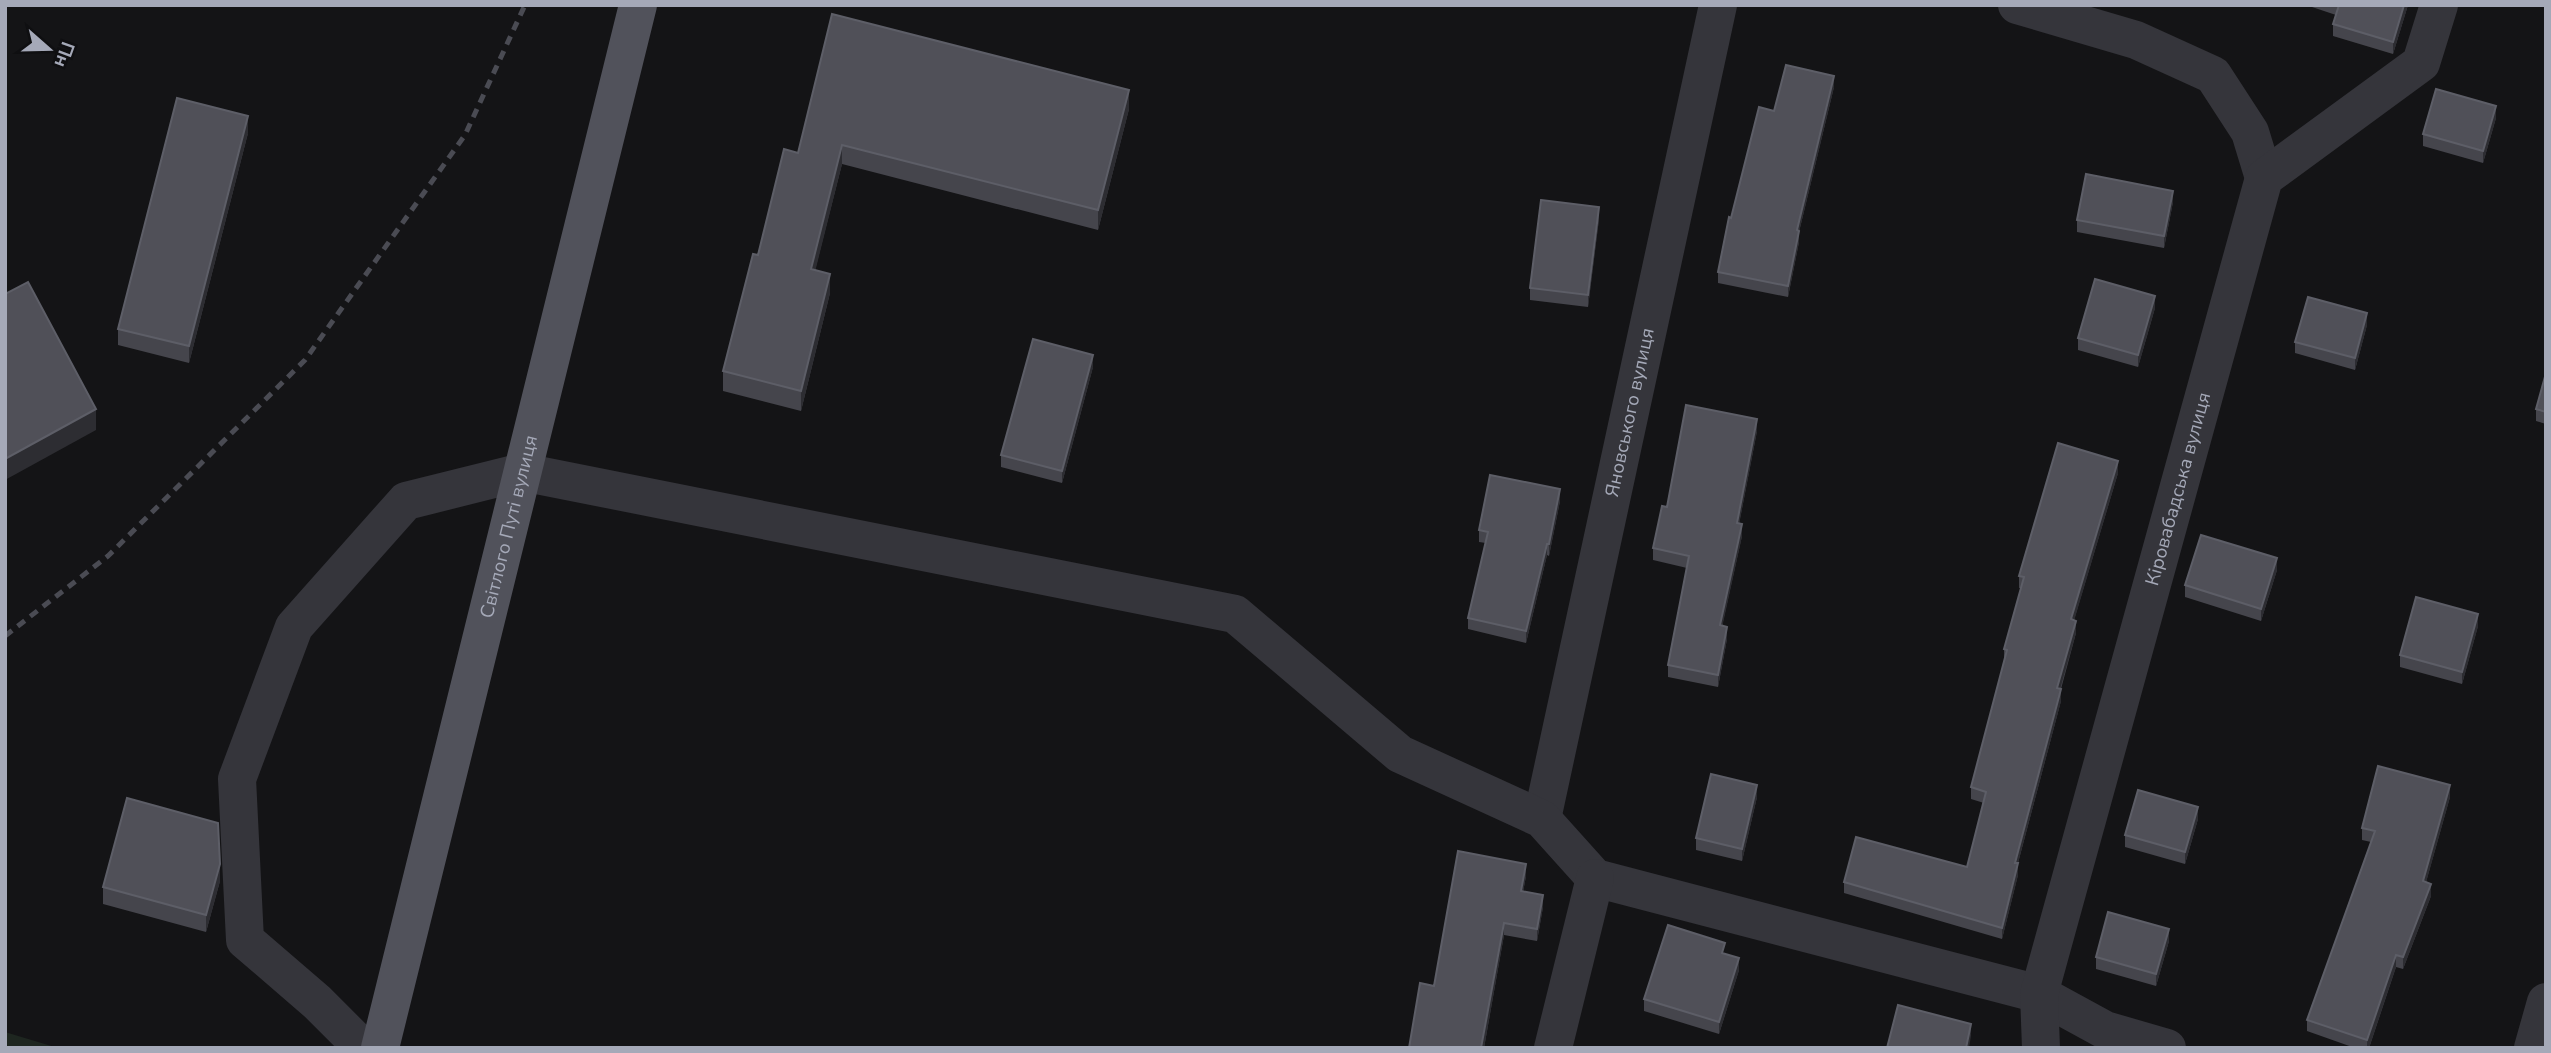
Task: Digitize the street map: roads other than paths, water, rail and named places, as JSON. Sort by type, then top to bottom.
[{"type":"main road","name":"Світлого Путі вулиця","points":[[380,1048],[638,5]]},
{"type":"street","name":"Яновського вулиця","points":[[1542,819],[1718,5]]},
{"type":"street","points":[[2017,5],[2136,40],[2213,75],[2250,132],[2264,178],[2421,63],[2439,5]]},
{"type":"street","name":"Кіровабадська вулиця","points":[[2041,1048],[2039,994],[2264,178]]},
{"type":"street","points":[[363,1048],[317,1002],[245,940],[237,779],[294,627],[406,501],[522,472],[1235,614],[1400,754],[1542,819],[1595,878],[2039,994],[2105,1030],[2166,1048]]},
{"type":"street","points":[[1553,1048],[1595,878]]},
{"type":"street","points":[[2533,1048],[2546,1002]]},
{"type":"railway","points":[[5,636],[108,556],[305,360],[465,135],[525,5]]}]
